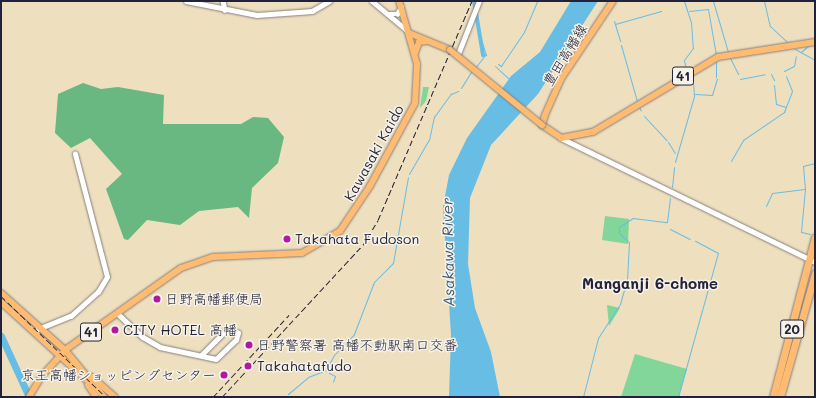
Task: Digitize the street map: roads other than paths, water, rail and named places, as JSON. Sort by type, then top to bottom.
[{"type":"highway","name":"20","points":[[773,397],[813,261],[815,237]]},
{"type":"highway","name":"20","points":[[780,397],[815,273]]},
{"type":"main road","name":"豊田高幡線","points":[[542,125],[559,83],[613,1]]},
{"type":"main road","name":"Kawasaki Kaido","points":[[30,395],[65,350],[191,263],[218,256],[302,253],[340,231],[412,112],[418,78],[415,53],[400,4]]},
{"type":"main road","points":[[409,32],[458,54],[542,125],[561,138]]},
{"type":"main road","points":[[415,53],[419,42],[427,41]]},
{"type":"main road","name":"41","points":[[561,138],[592,132],[718,57],[815,42]]},
{"type":"main road","points":[[1,293],[65,350],[83,369],[114,397]]},
{"type":"main road","points":[[1,302],[60,355],[101,396]]},
{"type":"main road","points":[[83,369],[101,396]]},
{"type":"street","points":[[186,1],[257,15],[312,11],[329,1]]},
{"type":"street","points":[[223,1],[226,10]]},
{"type":"street","points":[[372,1],[409,32]]},
{"type":"street","points":[[458,54],[479,1]]},
{"type":"street","points":[[388,14],[397,14],[400,4]]},
{"type":"street","points":[[561,138],[813,261]]},
{"type":"street","points":[[34,332],[40,328],[71,316],[98,292],[107,277],[74,154]]},
{"type":"street","points":[[117,313],[149,341],[202,355],[221,357],[238,333],[227,330],[202,355]]},
{"type":"water","name":"Asakawa River","points":[[571,1],[598,1],[538,94],[491,145],[470,198],[468,264],[475,308],[491,352],[500,397],[449,397],[451,335],[443,207],[449,175],[467,138],[511,76],[540,52]]},
{"type":"waterway","points":[[474,1],[483,55]]},
{"type":"waterway","points":[[498,64],[501,66],[524,32],[537,1]]},
{"type":"waterway","points":[[684,1],[691,22],[693,48],[684,60],[686,70]]},
{"type":"waterway","points":[[713,1],[728,52]]},
{"type":"waterway","points":[[764,1],[770,26],[788,43]]},
{"type":"waterway","points":[[689,11],[708,9],[716,55]]},
{"type":"waterway","points":[[615,24],[661,11]]},
{"type":"waterway","points":[[614,21],[620,41]]},
{"type":"waterway","points":[[481,39],[486,55]]},
{"type":"waterway","points":[[621,45],[637,101]]},
{"type":"waterway","points":[[801,52],[809,45]]},
{"type":"waterway","points":[[795,49],[815,60]]},
{"type":"waterway","points":[[475,68],[486,54]]},
{"type":"waterway","points":[[784,71],[794,66],[796,56]]},
{"type":"waterway","points":[[730,58],[738,74]]},
{"type":"waterway","points":[[716,62],[716,77]]},
{"type":"waterway","points":[[495,66],[509,79]]},
{"type":"waterway","points":[[461,88],[471,72]]},
{"type":"waterway","points":[[740,79],[765,74]]},
{"type":"waterway","points":[[771,74],[774,80]]},
{"type":"waterway","points":[[731,161],[743,140],[784,112],[792,91],[786,76]]},
{"type":"waterway","points":[[695,94],[712,95],[717,79]]},
{"type":"waterway","points":[[675,162],[694,96],[693,81]]},
{"type":"waterway","points":[[774,85],[776,104],[786,107]]},
{"type":"waterway","points":[[409,174],[429,140],[434,117],[451,94],[458,91]]},
{"type":"waterway","points":[[639,107],[641,111]]},
{"type":"waterway","points":[[644,116],[666,140]]},
{"type":"waterway","points":[[668,142],[675,153]]},
{"type":"waterway","points":[[810,234],[801,232],[805,189],[803,166],[815,163]]},
{"type":"waterway","points":[[672,187],[674,167]]},
{"type":"waterway","points":[[288,394],[308,377],[326,370],[334,355],[354,334],[374,282],[393,263],[408,177]]},
{"type":"waterway","points":[[766,206],[772,193],[805,189]]},
{"type":"waterway","points":[[583,397],[598,338],[620,304],[627,280],[629,242],[619,233],[619,227],[633,218],[667,222],[670,198]]},
{"type":"waterway","points":[[670,229],[690,239]]},
{"type":"waterway","points":[[678,397],[718,253],[695,241]]},
{"type":"waterway","points":[[1,336],[29,397]]},
{"type":"waterway","points":[[329,367],[329,373],[335,376],[333,382]]},
{"type":"railway","points":[[222,397],[363,245],[378,220],[472,1]]},
{"type":"railway","points":[[1,296],[106,397]]},
{"type":"railway","points":[[213,397],[289,315]]},
{"type":"place","name":"Takahata Fudoson","points":[[287,239]]},
{"type":"place","name":"日野高幡郵便局","points":[[157,299]]},
{"type":"place","name":"CITY HOTEL 高幡","points":[[115,330]]},
{"type":"place","name":"日野警察署 高幡不動駅南口交番","points":[[249,345]]},
{"type":"place","name":"Takahatafudo","points":[[248,366]]},
{"type":"place","name":"京王高幡ショッピングセンター","points":[[224,375]]},
{"type":"district","name":"Manganji 6-chome","points":[[650,284]]}]
